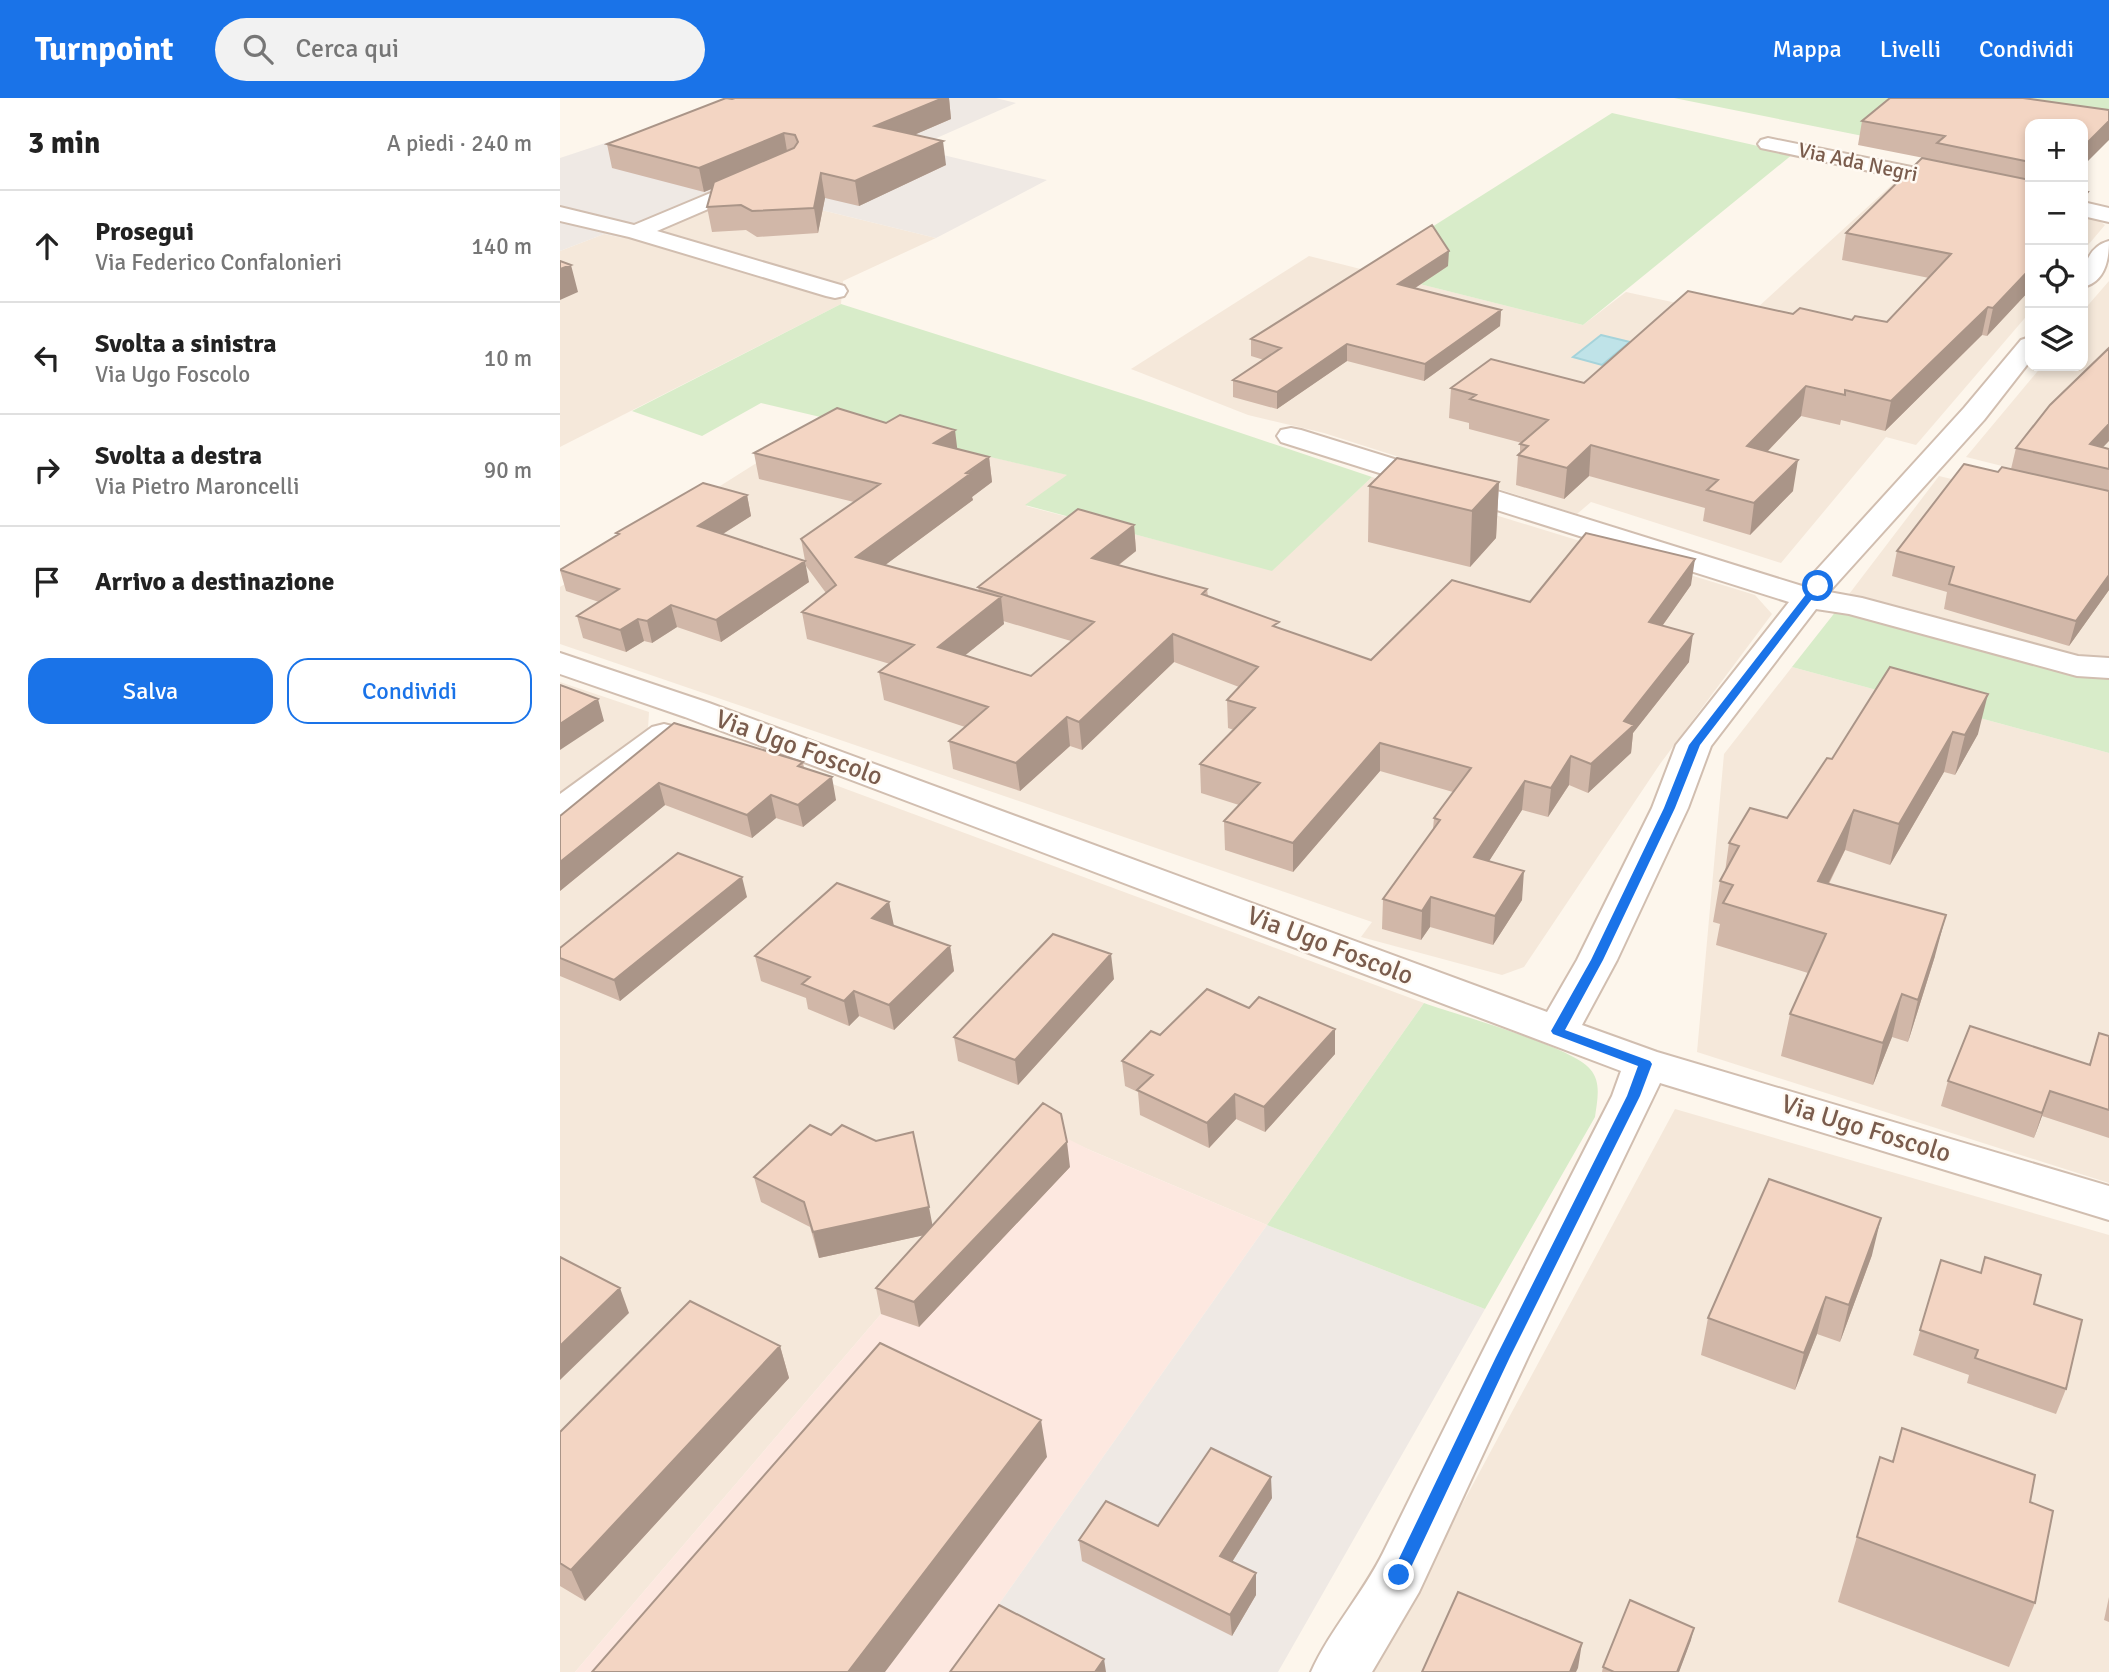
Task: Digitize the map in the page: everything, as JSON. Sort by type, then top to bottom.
[{"type":"street","name":"Via Ada Negri","points":[[1768,144],[2025,197]]},
{"type":"street","points":[[636,232],[777,171]]},
{"type":"street","points":[[2088,210],[2109,215]]},
{"type":"street","points":[[560,214],[636,232],[835,291]]},
{"type":"street","points":[[2088,274],[2109,248]]},
{"type":"street","points":[[1557,1031],[1597,960],[1664,820],[1695,745],[1810,598],[1941,466],[1974,414],[2025,351]]},
{"type":"street","points":[[1291,436],[1810,598],[1851,604],[2077,666],[2109,668]]},
{"type":"street","name":"Via Ugo Foscolo","points":[[560,663],[697,710],[1645,1064],[2109,1203]]},
{"type":"street","points":[[560,811],[697,710]]},
{"type":"street","points":[[1340,1672],[1399,1575],[1503,1357],[1634,1096],[1645,1064]]},
{"type":"shaded area","points":[[741,98],[996,98],[1016,103],[914,148],[1047,180],[936,238],[744,191],[623,238],[604,234],[560,251],[560,158]]},
{"type":"shaded area","points":[[1896,181],[2025,202],[2025,318],[1916,445],[1886,437],[1781,563],[1591,502],[1577,514],[1324,433],[1248,415],[1131,369],[1309,256],[1583,325],[1626,292],[1746,318]]},
{"type":"shaded area","points":[[744,191],[936,238],[843,281],[841,304],[560,447],[560,251],[604,234],[623,238]]},
{"type":"shaded area","points":[[2088,216],[2105,225],[2088,245]]},
{"type":"shaded area","points":[[2109,281],[2109,493],[1966,457],[2038,371],[2088,371],[2088,305]]},
{"type":"shaded area","points":[[828,418],[1068,475],[1026,506],[1272,570],[1372,477],[1755,595],[1772,614],[1660,764],[1524,967],[1502,975],[1361,937],[1372,922],[560,644],[560,587]]},
{"type":"shaded area","points":[[1939,476],[2109,517],[2109,677],[1840,606]]},
{"type":"shaded area","points":[[1792,667],[2109,753],[2109,1183],[1697,1052],[1724,754]]},
{"type":"shaded area","points":[[560,682],[649,712],[648,729],[560,794]]},
{"type":"shaded area","points":[[692,732],[1424,1003],[1267,1225],[1064,1139],[881,1314],[575,1672],[560,1672],[560,834]]},
{"type":"shaded area","points":[[1675,1109],[2109,1235],[2109,1672],[1372,1672]]},
{"type":"shaded area","points":[[1046,1128],[1092,1151],[1267,1225],[951,1672],[575,1672],[881,1314]]},
{"type":"shaded area","points":[[1267,1225],[1485,1309],[1278,1672],[951,1672]]},
{"type":"green space","points":[[1674,98],[2109,98],[2109,127],[2088,124],[2088,119],[2049,119],[1905,100],[1863,136]]},
{"type":"green space","points":[[1612,113],[1793,154],[1583,325],[1364,270]]},
{"type":"green space","points":[[841,304],[1140,399],[1372,477],[1272,571],[1025,505],[1067,475],[761,403],[702,436],[632,411]]},
{"type":"green space","points":[[1840,606],[2109,677],[2109,753],[1792,667]]},
{"type":"green space","points":[[1424,1003],[1561,1051],[1590,1069],[1596,1080],[1595,1117],[1485,1309],[1267,1225]]},
{"type":"water","points":[[1601,335],[1630,342],[1602,365],[1573,357]]},
{"type":"building","points":[[726,98],[943,98],[875,126],[943,141],[855,181],[821,173],[814,208],[752,211],[741,205],[707,207],[714,182],[794,148],[798,142],[795,135],[784,133],[699,168],[607,144]]},
{"type":"building","points":[[1890,98],[2023,98],[2109,110],[2109,121],[2088,142],[2088,119],[2025,119],[2025,161],[1937,143],[1945,136],[1862,121]]},
{"type":"building","points":[[1922,158],[2025,179],[2025,274],[1993,308],[1988,307],[1891,401],[1845,390],[1845,395],[1806,386],[1747,446],[1798,460],[1754,503],[1707,490],[1718,480],[1591,445],[1567,468],[1518,455],[1528,446],[1520,444],[1548,420],[1470,399],[1476,395],[1451,388],[1491,359],[1584,383],[1688,291],[1793,314],[1800,308],[1852,320],[1855,316],[1887,322],[1951,254],[1846,233]]},
{"type":"building","points":[[1432,225],[1449,251],[1398,284],[1501,310],[1425,364],[1347,344],[1277,392],[1233,380],[1281,348],[1251,339]]},
{"type":"building","points":[[560,261],[571,265],[560,269]]},
{"type":"building","points":[[2109,348],[2109,424],[2090,444],[2109,449],[2109,469],[2016,448],[2050,405]]},
{"type":"building","points":[[837,408],[886,423],[900,415],[955,430],[934,443],[989,457],[966,473],[970,474],[856,557],[1001,597],[938,647],[1031,676],[1094,622],[978,587],[1078,509],[1134,525],[1092,558],[1207,589],[1202,594],[1279,622],[1273,626],[1371,660],[1452,580],[1530,602],[1586,533],[1695,559],[1649,622],[1693,634],[1624,721],[1634,725],[1591,764],[1571,756],[1551,788],[1525,781],[1474,857],[1524,871],[1495,916],[1431,897],[1422,911],[1383,899],[1440,820],[1434,818],[1471,768],[1380,743],[1293,843],[1224,821],[1260,783],[1200,764],[1255,708],[1227,700],[1258,667],[1173,634],[1079,722],[1067,717],[1016,763],[949,741],[988,707],[879,672],[914,645],[802,612],[836,585],[801,539],[880,484],[754,453]]},
{"type":"building","points":[[1397,458],[1499,482],[1472,511],[1369,486]]},
{"type":"building","points":[[1964,464],[1998,472],[2002,467],[2109,491],[2109,575],[2076,621],[1949,584],[1954,567],[1897,551]]},
{"type":"building","points":[[703,483],[747,495],[698,526],[805,561],[716,620],[671,605],[647,621],[638,619],[620,630],[577,616],[619,589],[560,570],[619,534],[616,533]]},
{"type":"building","points":[[1890,667],[1988,694],[1965,735],[1953,732],[1899,824],[1854,810],[1818,881],[1946,915],[1918,1000],[1902,994],[1883,1043],[1790,1014],[1826,934],[1723,903],[1733,885],[1720,881],[1739,846],[1729,843],[1750,808],[1787,818],[1827,758],[1832,759]]},
{"type":"building","points":[[560,685],[598,699],[560,724]]},
{"type":"building","points":[[674,723],[803,762],[798,766],[832,777],[798,805],[771,795],[747,815],[659,783],[560,862],[560,816]]},
{"type":"building","points":[[678,853],[742,877],[614,980],[560,958],[560,948]]},
{"type":"building","points":[[837,883],[889,902],[872,918],[950,946],[889,1005],[854,991],[844,1001],[802,984],[810,977],[755,956]]},
{"type":"building","points":[[1053,934],[1111,954],[1015,1060],[954,1037]]},
{"type":"building","points":[[1207,989],[1249,1008],[1259,997],[1335,1029],[1264,1107],[1235,1094],[1207,1123],[1137,1090],[1153,1075],[1122,1061],[1151,1031],[1160,1035]]},
{"type":"building","points":[[1970,1026],[2090,1065],[2099,1033],[2109,1036],[2109,1110],[2050,1091],[2042,1113],[1948,1081]]},
{"type":"building","points":[[1043,1103],[1061,1114],[1067,1142],[914,1302],[876,1288]]},
{"type":"building","points":[[810,1125],[831,1135],[842,1125],[876,1141],[913,1132],[929,1207],[813,1232],[804,1202],[754,1177]]},
{"type":"building","points":[[1769,1179],[1881,1218],[1849,1305],[1826,1297],[1804,1353],[1708,1318]]},
{"type":"building","points":[[560,1257],[620,1288],[560,1346]]},
{"type":"building","points":[[1985,1257],[2041,1275],[2034,1304],[2082,1320],[2066,1389],[1975,1358],[1978,1350],[1920,1330],[1941,1260],[1981,1273]]},
{"type":"building","points":[[690,1301],[780,1346],[571,1570],[560,1563],[560,1432]]},
{"type":"building","points":[[880,1343],[1041,1420],[848,1672],[592,1672]]},
{"type":"building","points":[[1902,1428],[2035,1475],[2030,1502],[2053,1511],[2035,1603],[1857,1537],[1880,1457],[1893,1462]]},
{"type":"building","points":[[1211,1448],[1271,1477],[1220,1556],[1256,1573],[1230,1615],[1079,1540],[1106,1501],[1158,1526]]},
{"type":"building","points":[[1458,1592],[1582,1643],[1570,1672],[1422,1672]]},
{"type":"building","points":[[1630,1600],[1694,1628],[1677,1672],[1614,1672],[1603,1667]]},
{"type":"building","points":[[999,1605],[1104,1659],[1095,1672],[950,1672]]},
{"type":"route","points":[[1399,1575],[1503,1357],[1634,1096],[1645,1064],[1557,1031],[1597,960],[1670,808],[1695,745],[1818,586]]}]
